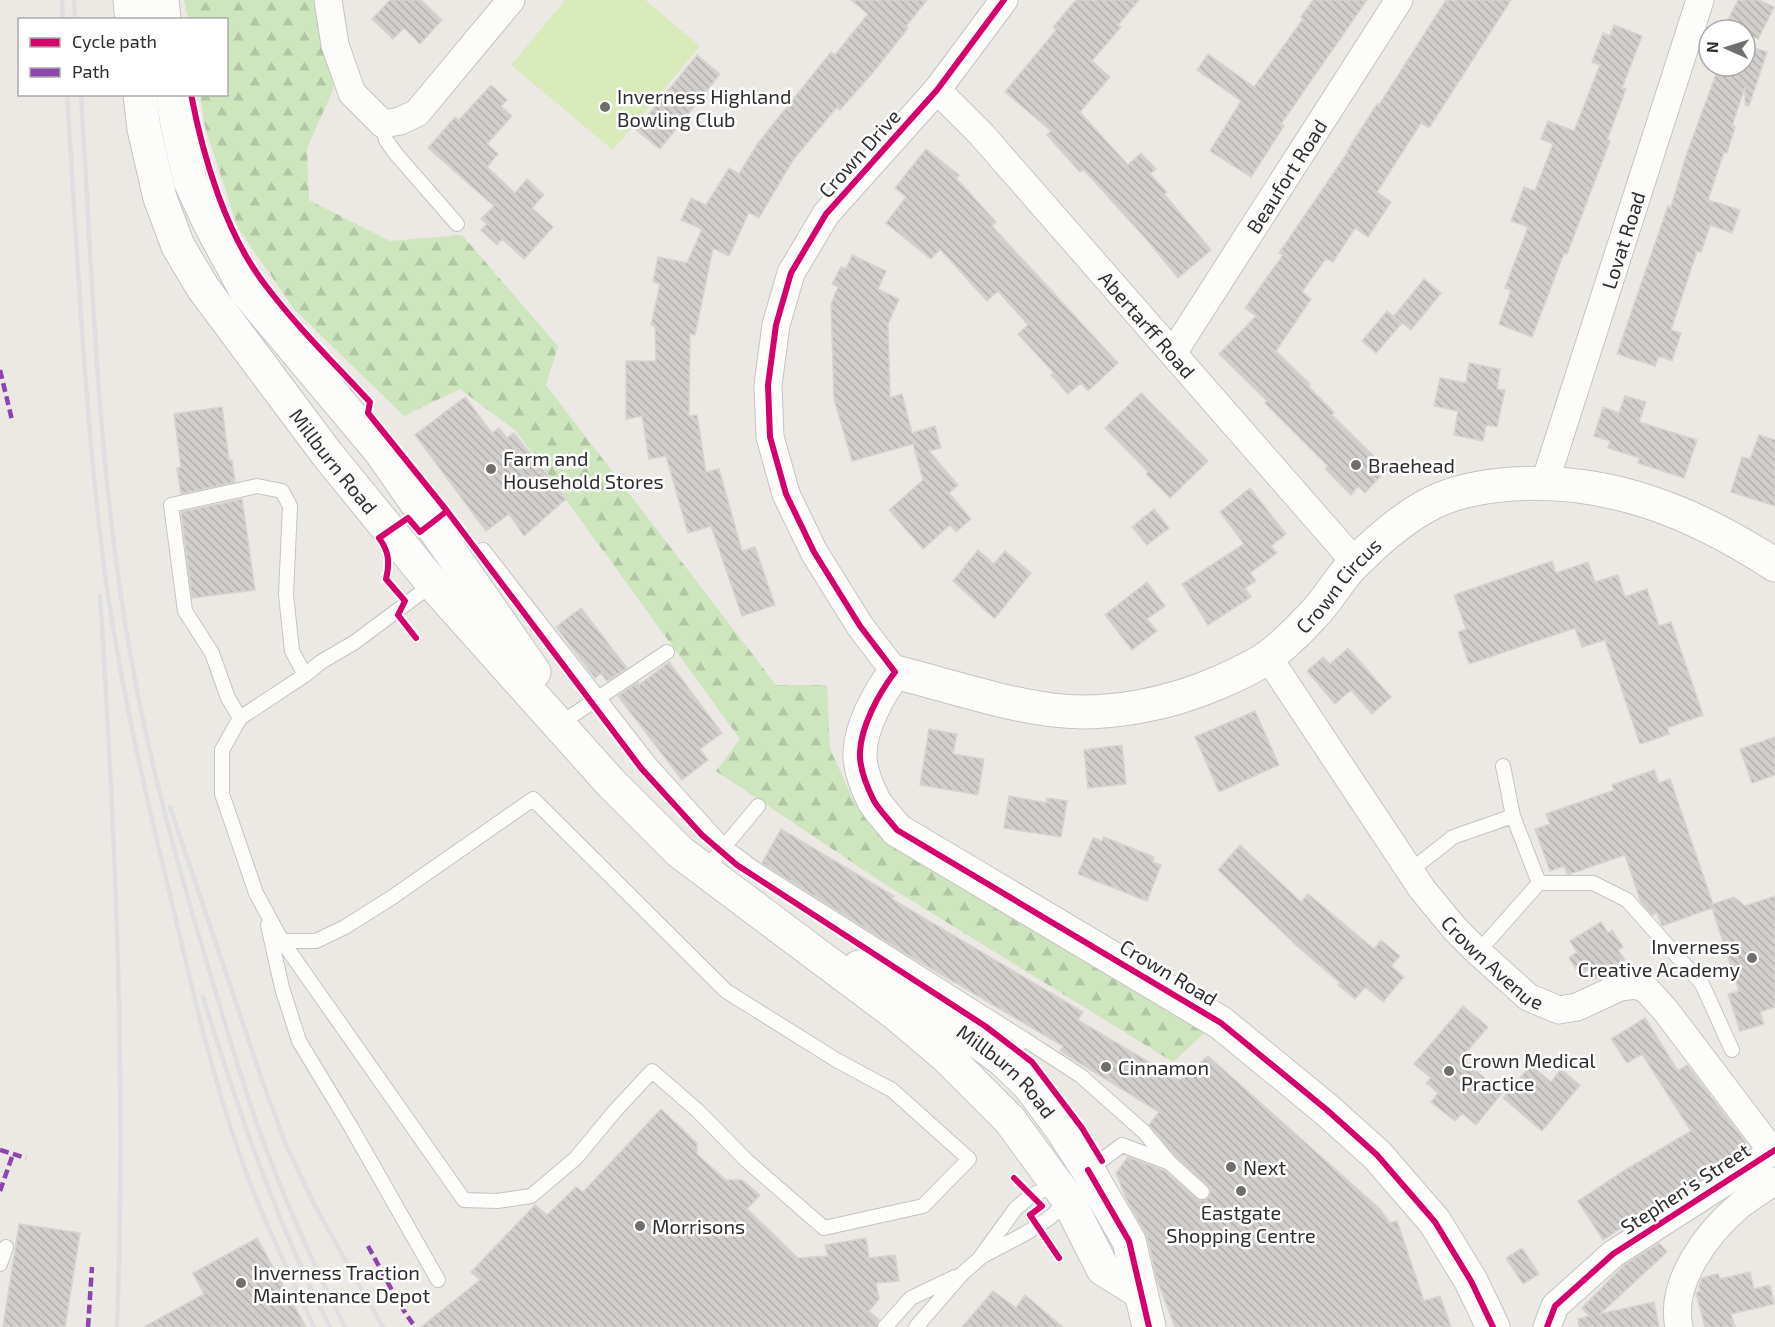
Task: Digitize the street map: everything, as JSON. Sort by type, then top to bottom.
[{"type":"main road","points":[[130,0],[132,18]]},
{"type":"main road","points":[[162,0],[164,18]]},
{"type":"main road","name":"Millburn Road","points":[[140,96],[144,129],[160,198],[178,246],[203,288],[327,454],[454,569],[567,719],[610,782]]},
{"type":"main road","name":"Millburn Road","points":[[173,96],[190,181],[246,291],[381,452],[454,569],[610,782],[680,852],[715,858],[786,930],[896,1014],[948,1058],[1073,1182]]},
{"type":"main road","name":"Crown Circus","points":[[895,672],[1023,705],[1055,710],[1089,711],[1129,708],[1172,699],[1220,682],[1268,657],[1315,613],[1355,562],[1394,527],[1433,502],[1483,486],[1545,482],[1614,491],[1683,514],[1738,540],[1775,565]]},
{"type":"main road","name":"Crown Road","points":[[895,672],[880,692],[864,733],[860,752],[862,770],[874,802],[897,830],[1221,1023],[1327,1110],[1377,1155],[1435,1222],[1471,1281],[1493,1327]]},
{"type":"main road","name":"Millburn Road","points":[[786,930],[1013,1049],[1028,1084],[1061,1128],[1073,1182],[1103,1269],[1140,1292],[1149,1327]]},
{"type":"street","points":[[328,0],[335,45],[352,93],[383,124],[400,122],[417,112],[511,0]]},
{"type":"street","name":"Crown Drive","points":[[895,672],[860,626],[819,561],[786,494],[770,437],[768,385],[776,325],[791,273],[826,214],[937,90],[1004,0]]},
{"type":"street","name":"Beaufort Road","points":[[1173,353],[1399,0]]},
{"type":"street","name":"Lovat Road","points":[[1545,482],[1700,0]]},
{"type":"street","name":"Abertarff Road","points":[[937,90],[982,135],[1355,562]]},
{"type":"street","name":"Crown Avenue","points":[[1268,657],[1422,889],[1455,929],[1478,952],[1528,997],[1559,1010],[1577,1007],[1620,987],[1636,985],[1647,990],[1666,1011],[1774,1150]]},
{"type":"street","name":"Stephen's Street","points":[[1547,1326],[1555,1306],[1613,1254],[1774,1150]]},
{"type":"street","points":[[1679,1327],[1680,1292],[1689,1266],[1705,1242],[1740,1205],[1775,1181]]},
{"type":"lane","points":[[383,124],[386,140],[396,154],[457,224]]},
{"type":"lane","points":[[240,718],[228,698],[212,653],[185,611],[171,505],[257,486],[282,491],[290,506],[286,595],[292,651],[305,675]]},
{"type":"lane","points":[[282,941],[316,941],[345,927],[394,896],[532,799],[726,991],[838,1061],[892,1090],[969,1159],[923,1206],[824,1228],[746,1160],[698,1111],[652,1071],[576,1158],[531,1196],[497,1201],[464,1200],[282,941],[256,892],[222,794],[222,750],[240,718],[321,662],[355,642],[454,569],[600,697],[715,858],[755,869],[1013,1049],[1081,1076],[1144,1132],[1170,1163],[1202,1192]]},
{"type":"lane","points":[[567,719],[667,652]]},
{"type":"lane","points":[[1503,766],[1513,816],[1539,883]]},
{"type":"lane","points":[[715,858],[758,806]]},
{"type":"lane","points":[[1410,870],[1453,837],[1513,816]]},
{"type":"lane","points":[[1478,952],[1539,883],[1593,883],[1627,900],[1702,984],[1732,1050]]},
{"type":"lane","points":[[265,910],[282,988],[299,1041],[438,1280]]},
{"type":"lane","points":[[979,1259],[1016,1208],[1032,1195],[1073,1182],[1122,1145],[1170,1163]]},
{"type":"lane","points":[[916,1327],[962,1274],[979,1259],[1038,1226],[1060,1209],[1073,1182]]},
{"type":"lane","points":[[0,1264],[6,1247]]},
{"type":"lane","points":[[885,1327],[911,1298],[962,1274]]},
{"type":"green space","points":[[184,0],[317,0],[334,88],[307,148],[309,200],[390,241],[462,235],[558,346],[546,385],[776,685],[827,685],[830,749],[852,797],[908,850],[1208,1030],[1173,1062],[883,883],[716,771],[740,739],[516,431],[460,389],[404,416],[295,310],[238,228],[205,127],[200,96],[228,96],[228,18],[188,18]]},
{"type":"green space","name":"Inverness Highland Bowling Club","points":[[565,0],[645,0],[700,46],[613,150],[511,65]]},
{"type":"building","points":[[390,0],[421,0],[442,20],[420,44],[404,28],[393,39],[372,19]]},
{"type":"building","points":[[851,0],[927,0],[875,70],[840,110],[837,107],[793,160],[759,218],[749,212],[729,256],[713,248],[695,335],[690,334],[689,416],[697,415],[706,472],[719,469],[742,551],[755,547],[775,605],[742,616],[711,526],[688,533],[666,456],[649,459],[642,416],[626,419],[626,361],[656,361],[655,326],[651,325],[660,284],[653,282],[658,257],[687,263],[702,229],[681,220],[691,198],[706,205],[729,168],[739,174],[758,143],[831,52],[835,55],[868,14]]},
{"type":"building","points":[[1076,0],[1139,0],[1118,25],[1121,27],[1092,61],[1110,77],[1080,112],[1128,165],[1141,153],[1156,169],[1150,174],[1167,192],[1164,194],[1211,250],[1178,278],[1083,169],[1080,172],[1047,135],[1051,131],[1005,92],[1056,30],[1053,27]]},
{"type":"building","points":[[1313,0],[1367,0],[1281,124],[1284,126],[1251,177],[1210,151],[1241,101],[1197,70],[1208,54],[1254,87],[1303,19],[1301,17]]},
{"type":"building","points":[[1446,0],[1511,0],[1429,128],[1421,123],[1377,192],[1391,202],[1368,237],[1355,228],[1333,262],[1326,258],[1302,292],[1311,299],[1276,351],[1310,384],[1308,386],[1334,412],[1332,415],[1387,469],[1365,493],[1358,486],[1351,495],[1325,469],[1328,466],[1219,354],[1256,316],[1245,308],[1283,255],[1279,253],[1348,152]]},
{"type":"building","points":[[1738,0],[1759,0],[1774,7],[1758,39],[1757,18],[1729,18]]},
{"type":"building","points":[[1614,25],[1642,36],[1622,88],[1626,89],[1607,140],[1610,141],[1567,254],[1564,253],[1532,337],[1499,324],[1511,290],[1505,288],[1528,227],[1511,221],[1524,187],[1535,191],[1553,144],[1541,139],[1548,121],[1574,131],[1600,65],[1592,62],[1603,33],[1610,36]]},
{"type":"building","points":[[1757,49],[1767,52],[1749,106],[1745,105],[1745,87],[1732,126],[1735,127],[1727,153],[1724,152],[1708,200],[1740,210],[1732,233],[1710,225],[1701,252],[1697,251],[1671,330],[1681,333],[1672,361],[1659,356],[1655,366],[1617,354],[1668,206],[1671,207],[1686,156],[1715,78],[1757,78]]},
{"type":"building","points":[[697,55],[720,74],[660,149],[636,130]]},
{"type":"building","points":[[491,85],[507,100],[501,106],[512,116],[487,144],[498,154],[487,167],[515,193],[527,179],[544,195],[532,208],[553,227],[524,259],[502,239],[497,245],[481,230],[487,224],[481,219],[494,206],[428,148],[455,117],[459,120]]},
{"type":"building","points":[[926,149],[959,175],[956,178],[996,222],[992,226],[1118,363],[1088,391],[1081,383],[1068,394],[1051,375],[1054,373],[1018,334],[1028,325],[998,291],[987,301],[940,249],[931,259],[886,223],[906,197],[895,188]]},
{"type":"building","points":[[852,255],[886,271],[878,289],[899,299],[888,324],[890,398],[902,394],[912,433],[935,426],[941,448],[929,451],[958,485],[949,493],[971,519],[956,532],[950,525],[923,549],[889,510],[923,480],[913,444],[852,461],[834,399],[831,304],[838,287],[832,284],[841,267],[846,269]]},
{"type":"building","points":[[1424,279],[1441,293],[1411,330],[1394,316]]},
{"type":"building","points":[[1387,311],[1402,323],[1376,353],[1362,341]]},
{"type":"building","points":[[1469,363],[1500,369],[1497,389],[1505,390],[1497,427],[1486,425],[1483,441],[1454,435],[1458,411],[1434,406],[1440,378],[1466,383]]},
{"type":"building","points":[[1141,393],[1208,461],[1170,498],[1105,428]]},
{"type":"building","points":[[1625,396],[1646,402],[1639,422],[1697,440],[1684,478],[1638,463],[1640,458],[1608,448],[1610,441],[1594,436],[1603,407],[1619,413]]},
{"type":"building","name":"Farm and Household Stores","points":[[465,397],[492,433],[499,428],[507,438],[514,433],[566,499],[524,536],[509,514],[486,531],[415,435]]},
{"type":"building","points":[[222,407],[229,460],[232,460],[235,482],[181,494],[177,468],[181,467],[174,414]]},
{"type":"building","points":[[1759,435],[1775,440],[1775,506],[1731,492],[1742,457],[1750,459]]},
{"type":"building","points":[[1250,488],[1286,534],[1271,546],[1277,553],[1250,573],[1256,581],[1245,588],[1251,597],[1208,625],[1182,584],[1244,544],[1220,512]]},
{"type":"building","points":[[242,499],[255,590],[192,598],[181,512]]},
{"type":"building","points":[[1154,509],[1169,528],[1147,545],[1132,527]]},
{"type":"building","points":[[978,550],[994,564],[1005,551],[1031,573],[994,618],[953,581]]},
{"type":"building","points":[[1552,561],[1556,573],[1588,562],[1595,582],[1618,575],[1625,597],[1647,589],[1659,626],[1671,622],[1703,715],[1667,728],[1669,734],[1640,744],[1605,640],[1582,647],[1575,628],[1469,664],[1458,632],[1466,629],[1454,595]]},
{"type":"building","points":[[1147,582],[1165,606],[1147,619],[1157,631],[1132,650],[1105,615]]},
{"type":"building","points":[[581,608],[627,668],[607,681],[601,673],[595,678],[556,627]]},
{"type":"building","points":[[1348,648],[1391,697],[1372,714],[1351,690],[1335,704],[1307,671],[1323,657],[1330,664]]},
{"type":"building","points":[[669,662],[722,733],[700,749],[708,760],[682,780],[618,696],[638,682],[639,685]]},
{"type":"building","points":[[1255,711],[1279,765],[1219,792],[1195,737]]},
{"type":"building","points":[[929,729],[957,734],[953,754],[984,759],[978,795],[920,785]]},
{"type":"building","points":[[1775,737],[1775,775],[1752,783],[1740,749]]},
{"type":"building","points":[[1122,745],[1126,784],[1088,788],[1084,750]]},
{"type":"building","points":[[1654,770],[1659,783],[1670,779],[1713,904],[1734,897],[1745,906],[1775,896],[1775,1007],[1760,1012],[1764,1024],[1740,1031],[1728,994],[1739,991],[1712,908],[1662,926],[1657,913],[1652,915],[1641,902],[1625,855],[1570,874],[1567,874],[1564,866],[1550,871],[1535,829],[1550,824],[1546,814],[1614,790],[1612,785]]},
{"type":"building","points":[[1009,796],[1047,803],[1047,798],[1067,801],[1061,837],[1004,828]]},
{"type":"building","name":"Eastgate Shopping Centre","points":[[781,829],[894,896],[892,899],[1083,1012],[1078,1020],[1179,1080],[1208,1056],[1380,1209],[1390,1223],[1397,1221],[1424,1301],[1440,1296],[1451,1327],[1175,1327],[1157,1280],[1147,1236],[1126,1198],[1116,1173],[1128,1157],[1165,1171],[1200,1201],[1209,1198],[1211,1190],[1208,1186],[1176,1157],[1149,1125],[1159,1112],[1060,1051],[1063,1046],[903,952],[762,863]]},
{"type":"building","points":[[1104,837],[1154,857],[1153,862],[1161,865],[1147,901],[1078,874],[1093,838],[1102,841]]},
{"type":"building","points":[[1240,845],[1301,902],[1308,894],[1374,949],[1381,940],[1400,956],[1391,966],[1404,977],[1383,1002],[1365,987],[1355,999],[1218,870]]},
{"type":"building","points":[[1601,922],[1608,933],[1612,930],[1623,947],[1618,950],[1625,960],[1595,979],[1588,969],[1580,975],[1569,958],[1577,952],[1570,941]]},
{"type":"building","name":"Crown Medical Practice","points":[[1463,1006],[1488,1027],[1461,1058],[1502,1093],[1476,1125],[1462,1113],[1455,1121],[1431,1102],[1438,1093],[1426,1083],[1431,1078],[1414,1064]]},
{"type":"building","points":[[1645,1018],[1678,1071],[1687,1065],[1750,1148],[1699,1180],[1697,1178],[1603,1240],[1578,1201],[1691,1131],[1642,1054],[1627,1063],[1611,1039]]},
{"type":"building","points":[[1531,1065],[1551,1082],[1561,1069],[1580,1085],[1542,1131],[1503,1098]]},
{"type":"building","name":"Morrisons","points":[[661,1109],[697,1143],[697,1154],[726,1180],[742,1180],[760,1195],[747,1209],[798,1258],[828,1256],[825,1245],[866,1238],[869,1258],[895,1255],[899,1281],[876,1283],[879,1299],[869,1311],[879,1320],[876,1327],[421,1327],[480,1280],[471,1272],[535,1205],[547,1215],[576,1187],[583,1192]]},
{"type":"building","points":[[19,1224],[80,1233],[65,1327],[3,1327]]},
{"type":"building","name":"Inverness Traction Maintenance Depot","points":[[257,1238],[306,1327],[144,1327],[204,1294],[193,1273]]},
{"type":"building","points":[[1659,1243],[1667,1252],[1600,1314],[1654,1302],[1659,1327],[1579,1327],[1578,1319],[1589,1316],[1582,1308],[1624,1265]]},
{"type":"building","points":[[1522,1248],[1539,1274],[1523,1284],[1506,1258]]},
{"type":"building","points":[[1750,1272],[1754,1289],[1770,1285],[1774,1304],[1731,1314],[1735,1327],[1705,1327],[1696,1293],[1700,1291],[1702,1278],[1718,1274],[1720,1279]]},
{"type":"building","points":[[993,1291],[1016,1308],[1025,1295],[1063,1327],[962,1327]]},
{"type":"railway","points":[[62,0],[63,18]]},
{"type":"railway","points":[[74,0],[75,18]]},
{"type":"railway","points":[[67,96],[90,437],[102,551],[114,634],[130,717],[147,800],[219,1090],[257,1201],[314,1327]]},
{"type":"railway","points":[[81,96],[97,359],[108,491],[125,622],[141,712],[185,888],[250,1104],[293,1215],[345,1327]]},
{"type":"railway","points":[[100,596],[111,779],[118,962],[120,1236],[117,1327]]},
{"type":"railway","points":[[170,807],[286,1145],[315,1206],[383,1327]]},
{"type":"railway","points":[[203,997],[259,1165],[292,1247],[330,1327]]},
{"type":"marked path","points":[[0,370],[12,420]]},
{"type":"marked path","points":[[0,1150],[26,1158]]},
{"type":"marked path","points":[[0,1191],[13,1154]]},
{"type":"marked path","points":[[368,1246],[400,1305],[415,1327]]},
{"type":"marked path","points":[[88,1327],[92,1267]]},
{"type":"cycle path","points":[[1004,0],[937,90],[826,214],[791,273],[776,325],[768,385],[770,437],[786,494],[814,552],[860,626],[895,672],[877,700],[867,721],[861,742],[860,758],[866,784],[876,805],[897,830],[1221,1023],[1327,1110],[1377,1155],[1435,1222],[1471,1281],[1493,1327]]},
{"type":"cycle path","points":[[191,96],[202,143],[218,195],[252,266],[290,316],[370,402],[368,413],[447,511],[641,768],[702,835],[737,865],[985,1026],[1032,1062],[1082,1128],[1102,1161]]},
{"type":"cycle path","points":[[416,638],[398,615],[405,601],[386,579],[388,557],[379,538],[408,518],[420,532],[447,511]]},
{"type":"cycle path","points":[[1547,1327],[1555,1306],[1613,1254],[1775,1150]]},
{"type":"cycle path","points":[[1088,1170],[1129,1241],[1149,1327]]},
{"type":"cycle path","points":[[1014,1178],[1042,1206],[1030,1215],[1059,1258]]},
{"type":"place","name":"Inverness Highland Bowling Club","points":[[605,107]]},
{"type":"place","name":"Braehead","points":[[1356,465]]},
{"type":"place","name":"Farm and Household Stores","points":[[491,469]]},
{"type":"place","name":"Inverness Creative Academy","points":[[1752,958]]},
{"type":"place","name":"Cinnamon","points":[[1106,1067]]},
{"type":"place","name":"Crown Medical Practice","points":[[1449,1071]]},
{"type":"place","name":"Next","points":[[1231,1167]]},
{"type":"place","name":"Eastgate Shopping Centre","points":[[1241,1191]]},
{"type":"place","name":"Morrisons","points":[[640,1226]]},
{"type":"place","name":"Inverness Traction Maintenance Depot","points":[[241,1283]]}]
